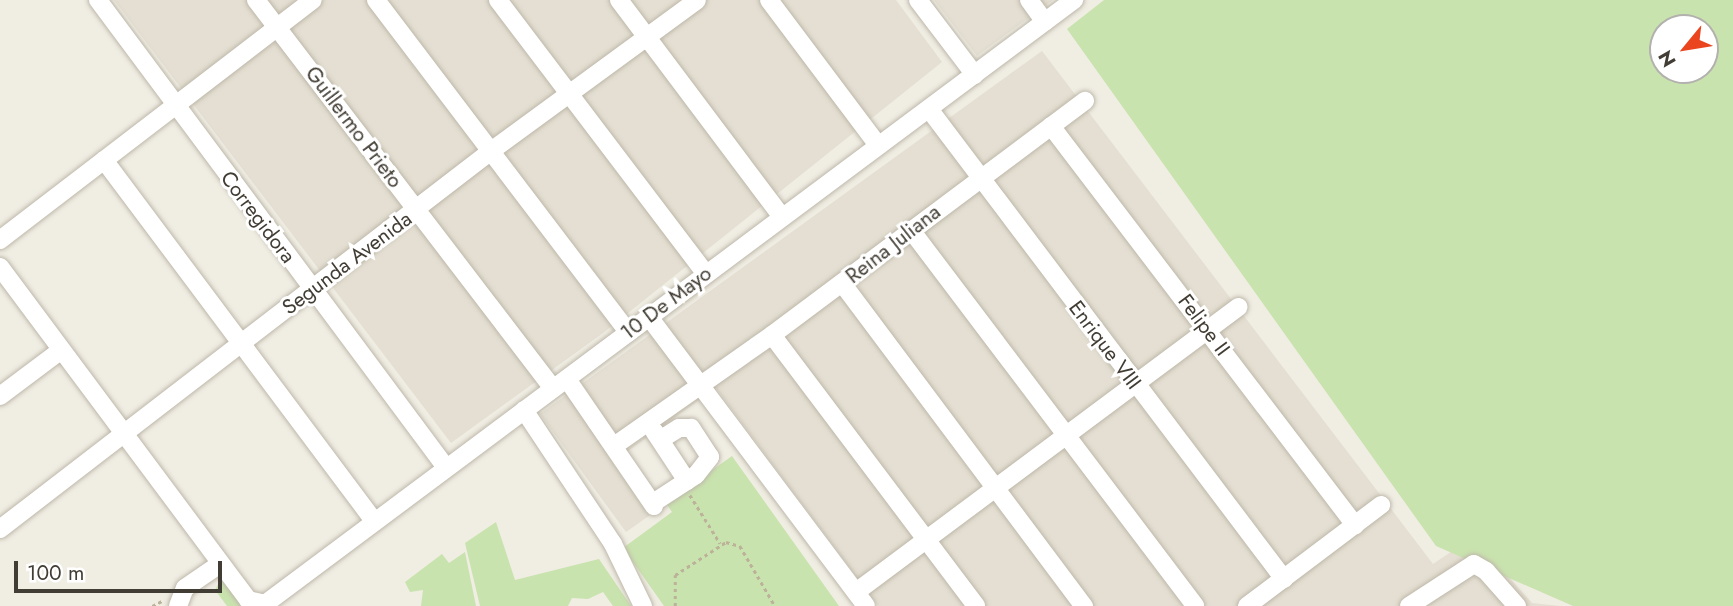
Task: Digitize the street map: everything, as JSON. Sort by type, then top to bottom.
[{"type":"street","name":"Corregidora","points":[[98,0],[444,467]]},
{"type":"street","name":"Guillermo Prieto","points":[[256,0],[417,210],[614,446],[654,505],[685,482]]},
{"type":"street","points":[[0,240],[313,0]]},
{"type":"street","points":[[376,0],[628,332]]},
{"type":"street","points":[[498,0],[705,273]]},
{"type":"street","points":[[619,0],[782,217]]},
{"type":"street","name":"Segunda Avenida","points":[[0,529],[491,151],[696,0]]},
{"type":"street","points":[[769,0],[878,145]]},
{"type":"street","points":[[918,0],[975,75]]},
{"type":"street","points":[[1029,0],[1045,22]]},
{"type":"street","name":"10 De Mayo","points":[[257,605],[277,596],[444,467],[560,384],[705,273],[1074,0]]},
{"type":"street","name":"Reina Juliana","points":[[614,446],[772,335],[981,176],[1085,102]]},
{"type":"street","name":"Enrique VIII","points":[[929,109],[1284,579]]},
{"type":"street","name":"Felipe II","points":[[1051,126],[1355,525]]},
{"type":"street","points":[[104,160],[374,521]]},
{"type":"street","points":[[911,230],[1195,606]]},
{"type":"street","points":[[0,267],[220,564],[248,600],[257,605]]},
{"type":"street","points":[[842,283],[1084,606]]},
{"type":"street","points":[[649,317],[861,599],[927,539],[1133,382],[1238,307]]},
{"type":"street","points":[[772,335],[976,606]]},
{"type":"street","points":[[0,396],[60,351]]},
{"type":"street","points":[[524,410],[613,544],[643,606]]},
{"type":"street","points":[[648,423],[685,482],[709,462],[708,451],[696,432],[685,426],[660,440]]},
{"type":"street","points":[[1247,606],[1381,505]]},
{"type":"street","points":[[178,606],[185,589],[220,564]]},
{"type":"street","points":[[1409,606],[1466,565],[1480,565],[1517,606]]},
{"type":"path","points":[[685,482],[720,543]]},
{"type":"path","points":[[674,606],[675,575],[720,543],[740,546],[775,606]]},
{"type":"shaded area","points":[[114,0],[896,0],[942,62],[603,333],[451,443]]},
{"type":"shaded area","points":[[934,0],[1053,0],[977,56]]},
{"type":"shaded area","points":[[1042,51],[1433,564],[1473,537],[1532,603],[1560,606],[878,606],[716,388],[628,451],[663,506],[626,532],[540,414]]},
{"type":"green space","points":[[1104,0],[1733,0],[1733,606],[1573,606],[1436,546],[1067,29]]},
{"type":"green space","points":[[732,456],[839,606],[664,606],[623,548],[672,512],[666,503]]},
{"type":"green space","points":[[496,522],[515,580],[599,559],[631,606],[613,606],[603,592],[588,599],[572,598],[568,606],[480,606],[465,543]]},
{"type":"green space","points":[[465,552],[476,606],[421,606],[423,590],[410,592],[405,582],[442,554],[449,563]]},
{"type":"green space","points":[[221,579],[242,606],[227,606],[215,590]]}]
